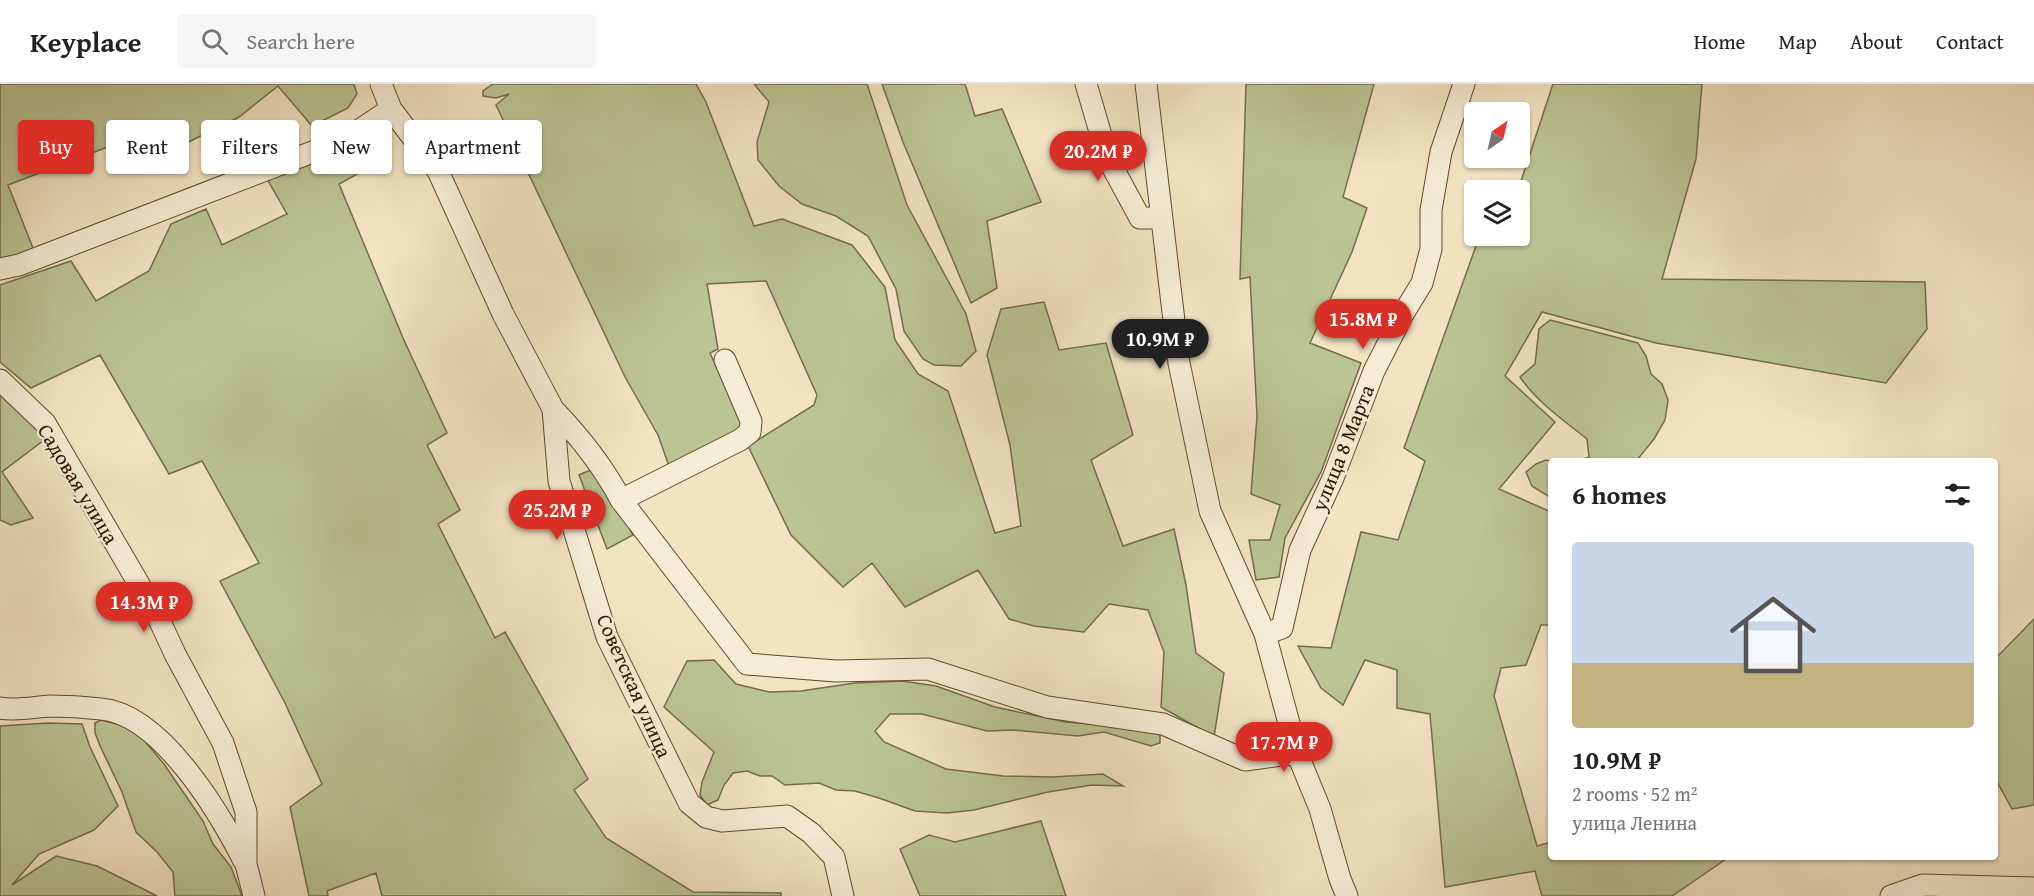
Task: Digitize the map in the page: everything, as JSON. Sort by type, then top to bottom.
[{"type":"street","name":"Советская улица","points":[[381,84],[391,109],[438,171],[503,314],[553,409],[559,481],[607,637],[688,803],[706,817],[722,821],[786,816],[811,833],[834,857],[843,896]]},
{"type":"street","points":[[1146,84],[1160,218],[1179,363],[1210,511],[1265,634],[1297,753],[1320,809],[1347,896]]},
{"type":"street","name":"улица 8 Марта","points":[[1265,634],[1282,628],[1300,550],[1333,478],[1374,370],[1422,283],[1431,249],[1431,210],[1441,152],[1464,84]]},
{"type":"street","points":[[1090,85],[1108,159],[1140,218],[1160,218]]},
{"type":"street","points":[[0,269],[19,265],[346,139],[391,109]]},
{"type":"street","points":[[621,500],[740,440],[750,432],[751,421],[724,360]]},
{"type":"street","name":"Садовая улица","points":[[0,380],[45,423],[157,615],[175,654],[223,743],[246,812],[246,864],[254,896]]},
{"type":"street","points":[[553,409],[580,437],[610,478],[621,500],[747,664],[836,672],[928,669],[1047,707],[1163,724],[1245,760],[1297,753]]},
{"type":"street","points":[[0,708],[52,706],[105,709],[141,723],[177,756],[232,838],[246,864]]},
{"type":"street","points":[[1891,896],[1923,885],[2034,888]]},
{"type":"green space","points":[[0,84],[354,84],[357,94],[348,108],[324,120],[311,120],[311,125],[278,86],[233,120],[201,120],[201,136],[189,142],[189,120],[106,120],[106,148],[94,152],[94,120],[18,120],[18,174],[37,174],[8,185],[35,253],[0,264]]},
{"type":"green space","points":[[493,84],[696,84],[706,102],[754,226],[782,219],[852,245],[885,287],[895,340],[918,374],[948,391],[995,533],[1021,526],[1010,445],[987,355],[1001,309],[1044,302],[1059,350],[1106,343],[1133,435],[1091,460],[1123,546],[1174,529],[1186,585],[1196,653],[1224,673],[1214,737],[1161,707],[1164,652],[1148,610],[1109,604],[1084,632],[1034,626],[1009,619],[978,570],[905,607],[872,563],[843,587],[791,535],[748,446],[814,405],[817,395],[766,281],[707,284],[718,349],[710,353],[744,427],[670,469],[658,435],[625,377],[529,174],[542,174],[542,120],[503,120],[496,105],[509,94],[496,98],[483,96],[483,91]]},
{"type":"green space","points":[[754,84],[867,84],[907,205],[966,314],[976,351],[961,366],[934,365],[923,359],[904,331],[896,289],[868,236],[836,216],[802,204],[779,186],[758,160],[757,142],[769,102]]},
{"type":"green space","points":[[882,84],[965,84],[975,116],[1002,109],[1041,202],[987,221],[997,288],[971,303],[903,142]]},
{"type":"green space","points":[[1246,84],[1374,84],[1343,197],[1367,208],[1352,252],[1310,343],[1361,363],[1321,472],[1285,538],[1279,577],[1256,580],[1249,540],[1270,540],[1280,505],[1251,494],[1257,416],[1250,277],[1240,279]]},
{"type":"green space","points":[[1553,84],[1702,84],[1696,159],[1662,279],[1925,282],[1927,329],[1886,383],[1656,343],[1542,312],[1505,376],[1555,422],[1499,489],[1548,511],[1548,625],[1541,625],[1526,665],[1501,668],[1494,696],[1537,846],[1548,843],[1548,860],[1725,860],[1672,896],[1542,896],[1535,871],[1445,887],[1430,714],[1397,708],[1397,670],[1365,660],[1343,705],[1321,688],[1298,646],[1331,648],[1361,532],[1398,540],[1425,461],[1404,448],[1476,246],[1530,246],[1530,180],[1521,180],[1525,168],[1530,168],[1530,154]]},
{"type":"green space","points":[[311,164],[311,174],[357,174],[339,184],[403,338],[447,433],[427,445],[460,510],[438,524],[495,638],[505,632],[588,779],[574,790],[606,838],[693,892],[781,893],[781,896],[382,896],[376,873],[327,891],[328,896],[309,896],[290,807],[322,784],[285,703],[220,581],[259,563],[202,461],[169,474],[100,355],[31,388],[0,362],[0,285],[71,261],[96,301],[149,271],[171,224],[206,209],[222,245],[287,214],[267,179],[282,174],[299,174],[299,168]]},
{"type":"green space","points":[[1550,320],[1638,343],[1646,356],[1651,374],[1662,384],[1668,400],[1665,420],[1639,458],[1586,458],[1589,457],[1587,439],[1542,403],[1520,377],[1535,364],[1539,329]]},
{"type":"green space","points":[[0,390],[26,414],[44,440],[2,472],[33,518],[11,525],[0,520]]},
{"type":"green space","points":[[1548,460],[1548,496],[1532,486],[1526,472],[1536,464]]},
{"type":"green space","points":[[595,468],[633,535],[607,549],[579,475]]},
{"type":"green space","points":[[2034,619],[2034,805],[2012,809],[1998,783],[1998,656]]},
{"type":"green space","points":[[714,660],[736,684],[769,692],[801,691],[855,683],[902,681],[936,686],[995,707],[1066,722],[1141,728],[1160,735],[1160,743],[1151,746],[1104,732],[1078,736],[1012,730],[987,731],[922,714],[890,714],[875,731],[884,742],[946,769],[1003,776],[1053,777],[1103,774],[1123,786],[1092,785],[1048,792],[974,810],[947,813],[915,811],[855,791],[836,790],[819,783],[785,785],[772,776],[760,776],[747,771],[733,773],[724,785],[718,800],[707,805],[700,795],[702,782],[714,752],[664,707],[687,661]]},
{"type":"green space","points":[[101,720],[124,726],[143,739],[164,764],[203,821],[213,844],[231,867],[242,896],[175,896],[173,872],[157,852],[136,832],[122,792],[95,733],[95,723]]},
{"type":"green space","points":[[48,723],[82,724],[90,747],[118,806],[94,830],[39,854],[12,885],[56,856],[97,866],[157,896],[0,896],[0,726]]},
{"type":"green space","points":[[1041,821],[1066,896],[920,896],[900,849],[929,835],[955,842]]}]
